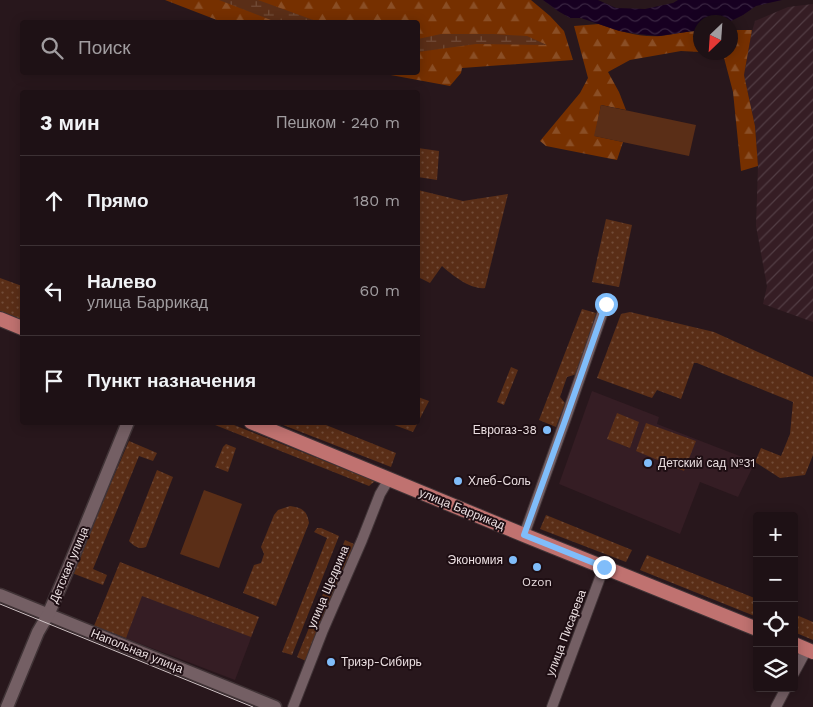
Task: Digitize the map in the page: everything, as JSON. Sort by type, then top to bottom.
[{"type":"main road","points":[[0,319],[20,327]]},
{"type":"main road","name":"улица Баррикад","points":[[259,425],[753,627]]},
{"type":"street","points":[[524,535],[606,304]]},
{"type":"street","name":"Детская улица","points":[[7,707],[38,632],[48,615],[65,576],[127,425]]},
{"type":"street","name":"улица Щедрина","points":[[293,707],[378,498],[389,479]]},
{"type":"street","name":"улица Писарева","points":[[552,707],[604,567]]},
{"type":"street","name":"Напольная улица","points":[[0,595],[275,707]]},
{"type":"street","points":[[798,664],[805,648]]},
{"type":"street","points":[[776,707],[784,692]]},
{"type":"shaded area","points":[[813,4],[813,322],[763,304],[767,286],[756,226],[758,166],[755,126],[744,75],[755,21],[788,7]]},
{"type":"shaded area","points":[[592,391],[659,417],[657,424],[755,462],[738,497],[700,482],[680,534],[559,484]]},
{"type":"shaded area","points":[[120,562],[259,617],[235,680],[94,626]]},
{"type":"green space","points":[[165,0],[531,0],[564,31],[573,60],[462,68],[461,73],[450,86],[391,75],[420,75],[420,20],[217,20]]},
{"type":"green space","points":[[219,0],[258,0],[313,20],[271,20]]},
{"type":"green space","points":[[599,24],[645,36],[661,36],[693,31],[693,52],[681,51],[630,60],[608,72],[626,110],[601,105],[595,136],[623,142],[617,160],[546,146],[540,141],[580,93],[588,78],[574,26]]},
{"type":"green space","points":[[738,30],[752,30],[744,75],[755,126],[758,166],[741,171],[733,92],[725,60],[738,60]]},
{"type":"green space","points":[[441,34],[493,34],[527,36],[547,45],[476,44],[420,52],[420,39]]},
{"type":"green space","points":[[601,105],[696,125],[689,156],[594,136]]},
{"type":"green space","points":[[420,148],[439,151],[437,180],[420,177]]},
{"type":"green space","points":[[420,190],[463,201],[508,194],[485,288],[474,287],[468,284],[442,266],[430,283],[420,278]]},
{"type":"green space","points":[[606,219],[632,225],[619,287],[592,282]]},
{"type":"green space","points":[[0,278],[20,285],[20,319],[0,311]]},
{"type":"green space","points":[[582,309],[596,313],[577,374],[567,377],[560,397],[565,403],[556,427],[539,420]]},
{"type":"green space","points":[[630,312],[714,332],[813,377],[813,455],[805,475],[780,478],[755,462],[761,448],[781,456],[790,434],[793,402],[697,363],[694,363],[681,399],[657,390],[652,398],[597,378],[621,314]]},
{"type":"green space","points":[[511,367],[518,370],[504,405],[497,402]]},
{"type":"green space","points":[[420,398],[429,401],[420,418]]},
{"type":"green space","points":[[617,413],[639,422],[630,448],[607,439]]},
{"type":"green space","points":[[646,423],[696,441],[684,471],[636,451]]},
{"type":"green space","points":[[215,425],[234,425],[375,481],[369,486]]},
{"type":"green space","points":[[283,425],[326,425],[396,453],[391,467]]},
{"type":"green space","points":[[394,425],[417,425],[413,432]]},
{"type":"green space","points":[[129,441],[157,453],[153,461],[139,456],[93,569],[107,575],[103,585],[72,573]]},
{"type":"green space","points":[[226,444],[236,448],[228,472],[215,467]]},
{"type":"green space","points":[[157,470],[173,477],[146,547],[139,548],[129,541]]},
{"type":"green space","points":[[204,490],[242,504],[219,568],[180,554]]},
{"type":"green space","points":[[290,506],[303,510],[307,515],[309,523],[276,606],[243,593],[254,565],[261,563],[264,554],[261,547],[274,515],[278,510]]},
{"type":"green space","points":[[546,515],[632,550],[626,562],[540,529]]},
{"type":"green space","points":[[317,528],[339,536],[292,655],[282,652],[327,538],[314,532]]},
{"type":"green space","points":[[345,540],[354,544],[354,549],[306,661],[297,657]]},
{"type":"green space","points":[[647,555],[753,597],[753,615],[640,570]]},
{"type":"green space","points":[[120,562],[259,617],[251,637],[142,596],[126,638],[94,626]]},
{"type":"green space","points":[[798,616],[813,622],[813,640],[798,634]]},
{"type":"water","points":[[543,0],[598,0],[616,8],[645,9],[673,3],[678,0],[782,0],[756,6],[738,18],[738,15],[693,15],[693,31],[659,36],[619,31],[581,18],[570,18]]},
{"type":"tram line","points":[[0,604],[253,707]]},
{"type":"place","name":"Еврогаз-38","points":[[547,430]]},
{"type":"place","name":"Детский сад №31","points":[[648,463]]},
{"type":"place","name":"Хлеб-Соль","points":[[458,481]]},
{"type":"place","name":"Экономия","points":[[513,560]]},
{"type":"place","name":"Ozon","points":[[537,567]]},
{"type":"place","name":"Триэр-Сибирь","points":[[331,662]]},
{"type":"route","points":[[604,567],[524,535],[606,304]]}]
